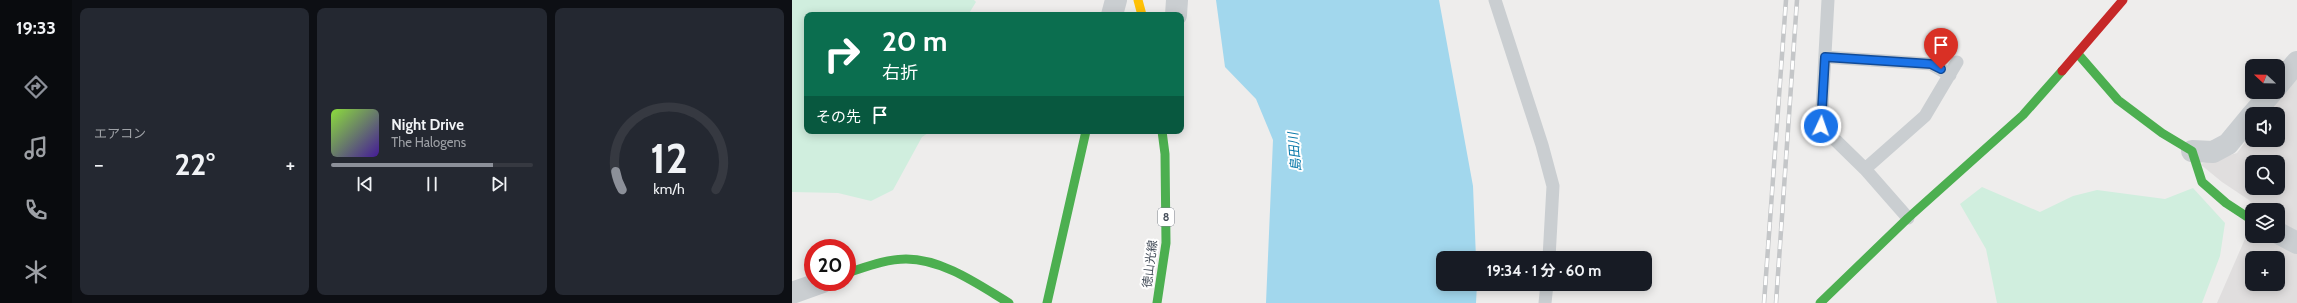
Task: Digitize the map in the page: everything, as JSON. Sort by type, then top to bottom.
[{"type":"street","points":[[1113,12],[1116,0]]},
{"type":"street","points":[[1138,0],[1141,12]]},
{"type":"street","points":[[1176,12],[1177,0]]},
{"type":"street","points":[[1820,303],[1908,218],[2023,115],[2078,54],[2123,0]]},
{"type":"street","points":[[2078,54],[2118,100],[2162,133],[2192,151],[2213,152],[2228,144],[2245,124]]},
{"type":"street","points":[[2285,77],[2297,62]]},
{"type":"street","points":[[2260,107],[2266,99]]},
{"type":"street","points":[[1047,303],[1085,134]]},
{"type":"street","name":"徳山光線","points":[[1158,303],[1166,243],[1165,154],[1162,134]]},
{"type":"street","points":[[2192,151],[2202,182],[2226,203],[2245,215]]},
{"type":"street","points":[[2285,237],[2297,243]]},
{"type":"street","points":[[856,271],[874,264],[900,260],[927,261],[1009,303]]},
{"type":"street","points":[[792,293],[804,289]]},
{"type":"lane","points":[[1495,0],[1542,145],[1553,186],[1550,251]]},
{"type":"lane","points":[[1828,0],[1821,126],[1865,169],[1908,218]]},
{"type":"lane","points":[[1825,57],[1931,64],[1950,75]]},
{"type":"lane","points":[[1865,169],[1925,116],[1957,62]]},
{"type":"lane","points":[[1545,303],[1546,291]]},
{"type":"shaded area","points":[[2297,73],[2297,303],[2217,303],[2245,239],[2245,243],[2285,243],[2285,203],[2252,203],[2200,164],[2237,153],[2245,142],[2245,147],[2285,147],[2285,107],[2271,107],[2277,99],[2285,99],[2285,89]]},
{"type":"green space","points":[[792,0],[974,0],[976,2],[970,12],[804,12],[804,134],[926,134],[922,137],[893,190],[871,201],[838,193],[792,192]]},
{"type":"green space","points":[[1982,187],[2040,212],[2073,196],[2097,190],[2165,199],[2193,188],[2225,223],[2220,256],[2202,303],[1997,303],[1986,249],[1960,204]]},
{"type":"water","name":"島田川","points":[[1216,0],[1439,0],[1473,186],[1476,251],[1436,251],[1436,291],[1477,291],[1476,303],[1266,303],[1273,140],[1256,99],[1225,67]]},
{"type":"railway","points":[[1764,303],[1786,0]]},
{"type":"railway","points":[[1776,303],[1797,0]]},
{"type":"traffic: fast","points":[[2078,54],[2118,100],[2162,133],[2192,151],[2202,182],[2226,203],[2245,215]]},
{"type":"traffic: fast","points":[[1820,303],[1908,218],[2023,115],[2062,71]]},
{"type":"traffic: fast","points":[[1047,303],[1085,134]]},
{"type":"traffic: fast","points":[[1157,303],[1166,243],[1165,154],[1162,134]]},
{"type":"traffic: fast","points":[[856,270],[891,260],[920,260],[933,263],[960,274],[1009,303]]},
{"type":"traffic: slow","points":[[1138,0],[1141,12]]},
{"type":"traffic: jam","points":[[2062,71],[2123,0]]},
{"type":"route","points":[[1821,126],[1825,57],[1931,64],[1941,69]]}]
